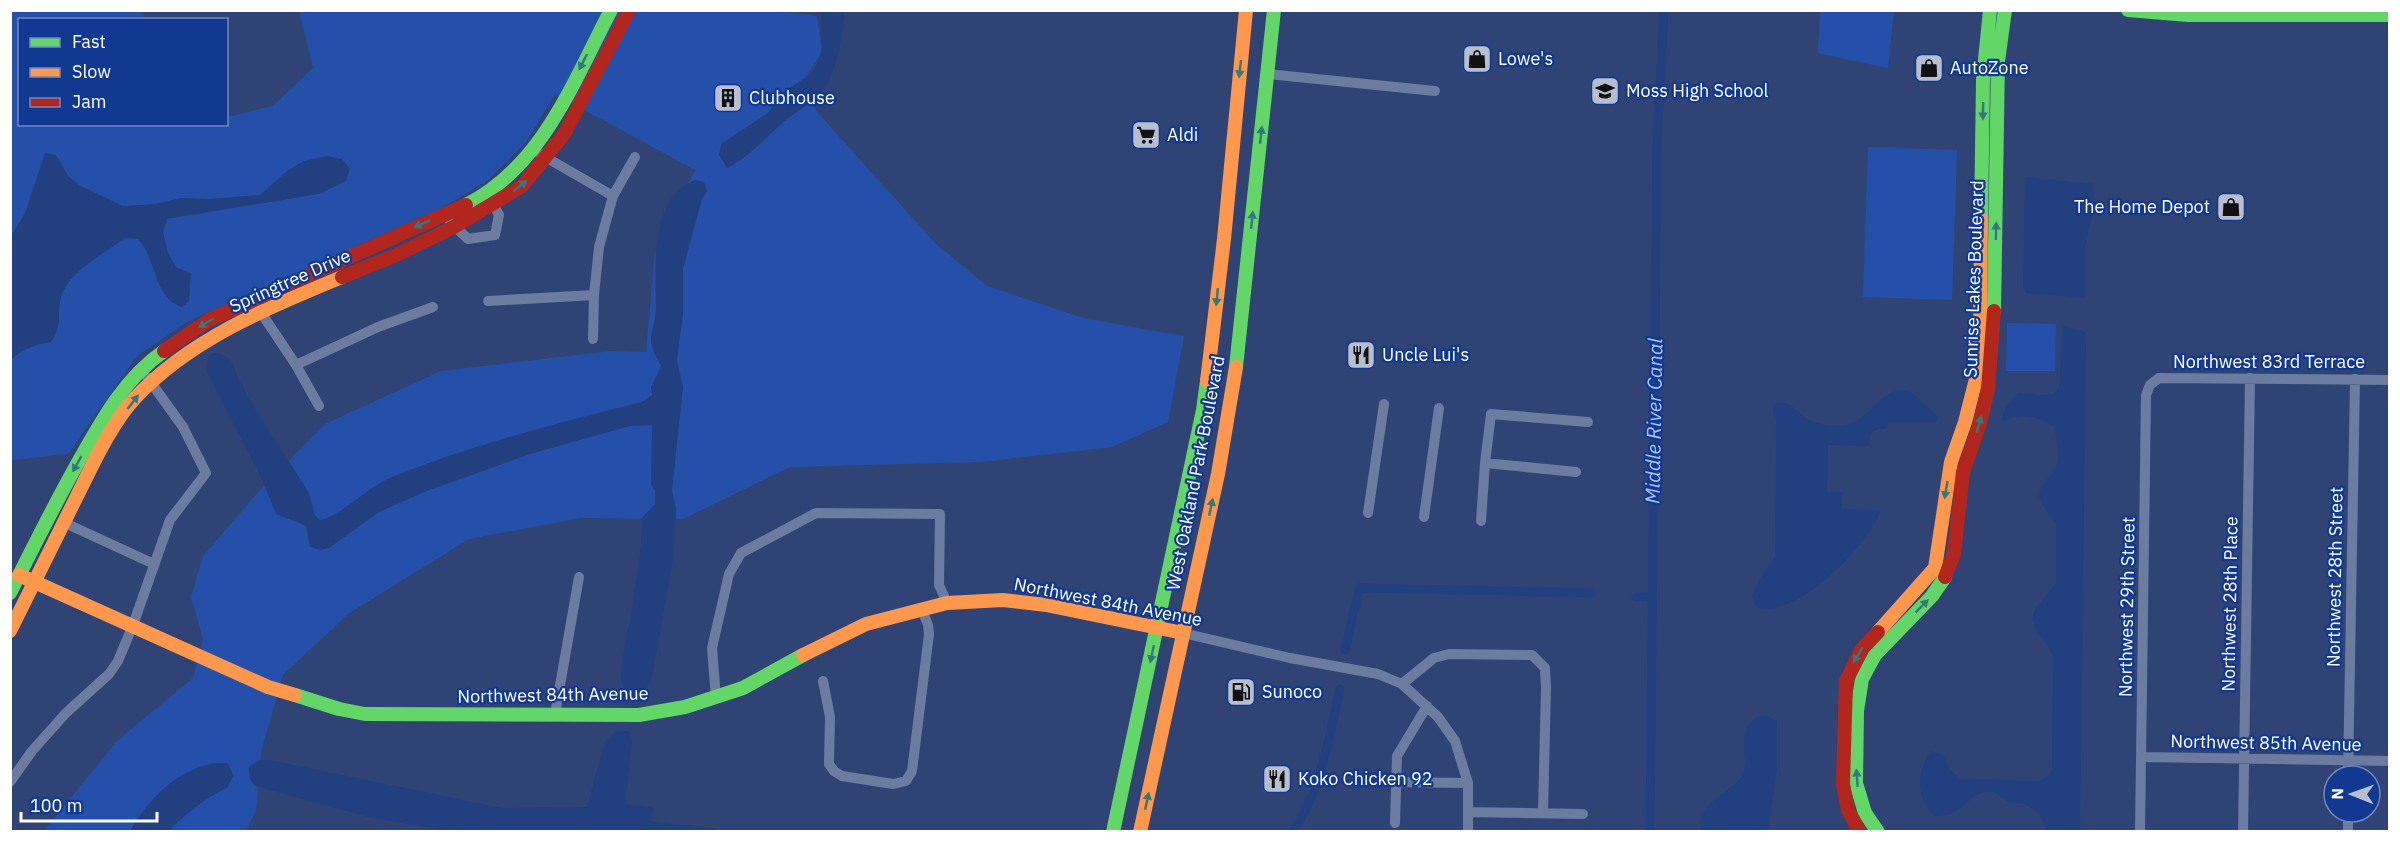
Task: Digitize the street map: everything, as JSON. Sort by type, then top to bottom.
[{"type":"street","name":"Springtree Drive","points":[[10,631],[100,450],[133,400],[151,382],[257,305],[486,194],[512,174],[533,149],[569,92],[611,10]]},
{"type":"street","name":"Springtree Drive","points":[[10,593],[70,476],[110,405],[142,370],[209,320],[396,255],[454,227],[522,186],[564,134],[629,10]]},
{"type":"street","name":"West Oakland Park Boulevard","points":[[1113,831],[1205,400],[1246,10]]},
{"type":"street","name":"West Oakland Park Boulevard","points":[[1140,831],[1224,446],[1234,390],[1274,10]]},
{"type":"street","name":"Sunrise Lakes Boulevard","points":[[1860,831],[1848,810],[1843,784],[1846,681],[1862,649],[1935,568],[1951,462],[1965,422],[1976,379],[1980,326],[1983,80],[1990,10]]},
{"type":"street","name":"Sunrise Lakes Boulevard","points":[[1878,831],[1865,813],[1856,783],[1857,711],[1862,679],[1875,655],[1932,596],[1949,568],[1954,554],[1964,472],[1980,423],[1992,367],[1998,61],[2005,10]]},
{"type":"street","points":[[2128,10],[2188,15],[2246,13],[2390,15]]},
{"type":"street","points":[[1268,74],[1435,91]]},
{"type":"street","points":[[533,149],[613,196]]},
{"type":"street","points":[[593,339],[594,295],[599,247],[613,196],[635,156]]},
{"type":"street","points":[[444,214],[468,239],[495,235],[499,215],[494,204]]},
{"type":"street","points":[[488,301],[594,295]]},
{"type":"street","points":[[257,305],[296,365],[319,406]]},
{"type":"street","points":[[296,365],[378,327],[433,307]]},
{"type":"street","points":[[10,782],[32,751],[66,713],[109,675],[118,661],[170,520],[206,472],[183,427],[142,370]]},
{"type":"street","name":"Northwest 83rd Terrace","points":[[2150,385],[2159,378],[2390,380]]},
{"type":"street","name":"Northwest 28th Place","points":[[2243,831],[2250,378]]},
{"type":"street","name":"Northwest 28th Street","points":[[2348,761],[2355,379]]},
{"type":"street","name":"Northwest 29th Street","points":[[2140,831],[2146,395],[2150,385]]},
{"type":"street","points":[[1368,513],[1384,404]]},
{"type":"street","points":[[1424,516],[1440,408]]},
{"type":"street","points":[[1480,520],[1491,414],[1588,422]]},
{"type":"street","points":[[1485,463],[1576,472]]},
{"type":"street","points":[[716,698],[712,648],[729,574],[741,553],[816,513],[940,514],[939,585],[947,603]]},
{"type":"street","points":[[65,523],[154,564]]},
{"type":"street","name":"Northwest 84th Avenue","points":[[19,575],[268,687],[339,709],[364,714],[639,714],[685,707],[743,688],[866,624],[947,603],[1003,600],[1046,605],[1158,627],[1290,658],[1378,674],[1402,684]]},
{"type":"street","points":[[555,714],[579,577]]},
{"type":"street","points":[[823,681],[830,717],[829,764],[834,771],[842,776],[893,784],[906,781],[912,771],[929,634],[928,624],[922,610]]},
{"type":"street","points":[[1468,831],[1468,783],[1455,741],[1438,717],[1402,684],[1434,658],[1449,654],[1532,655],[1545,668],[1543,813]]},
{"type":"street","points":[[1395,823],[1394,782],[1397,756],[1427,706]]},
{"type":"street","name":"Northwest 85th Avenue","points":[[2142,757],[2390,761]]},
{"type":"street","points":[[1394,782],[1468,783]]},
{"type":"street","points":[[1468,812],[1583,814]]},
{"type":"shaded area","points":[[771,10],[817,16],[822,52],[803,81],[817,112],[935,243],[987,286],[1083,318],[1184,336],[1168,422],[1112,447],[981,462],[790,467],[683,519],[581,518],[469,539],[348,614],[283,675],[262,748],[256,811],[246,831],[44,831],[117,741],[193,678],[203,639],[191,597],[203,556],[261,489],[325,424],[441,371],[611,351],[646,352],[655,252],[695,170],[555,94],[526,142],[488,180],[440,209],[187,322],[137,356],[68,454],[11,460],[10,11],[141,11],[144,18],[18,18],[18,126],[228,126],[228,117],[273,106],[313,68],[299,11]]},
{"type":"shaded area","points":[[821,11],[845,11],[838,56],[830,78],[813,101],[784,121],[748,154],[727,168],[719,155],[721,144],[768,113],[783,92],[810,75],[818,62],[822,49]]},
{"type":"shaded area","points":[[1820,11],[1894,11],[1888,68],[1818,53]]},
{"type":"shaded area","points":[[1868,147],[1957,150],[1952,300],[1863,297]]},
{"type":"shaded area","points":[[45,153],[56,155],[68,176],[79,185],[123,206],[155,204],[181,198],[210,199],[260,195],[288,170],[304,161],[327,156],[342,159],[350,169],[346,181],[319,194],[167,219],[163,232],[168,253],[177,268],[191,273],[189,301],[182,307],[165,295],[144,246],[138,239],[125,238],[80,271],[65,287],[60,303],[59,325],[51,342],[30,348],[11,360],[11,236],[25,213]]},
{"type":"shaded area","points":[[2025,177],[2093,184],[2094,205],[2085,248],[2085,298],[2026,293],[2023,288]]},
{"type":"shaded area","points":[[695,180],[704,182],[707,191],[702,199],[683,269],[683,314],[677,360],[683,387],[672,491],[676,508],[673,560],[651,682],[643,694],[634,696],[626,691],[621,675],[641,544],[642,518],[655,504],[655,491],[651,484],[652,425],[630,426],[530,454],[427,491],[379,512],[329,548],[320,550],[310,547],[306,526],[276,514],[261,477],[207,373],[208,357],[214,353],[221,354],[230,360],[249,399],[309,493],[315,515],[320,520],[328,518],[381,482],[421,466],[514,436],[642,402],[652,395],[651,387],[661,366],[651,340],[656,305],[655,271],[658,234],[670,201],[680,189]]},
{"type":"shaded area","points":[[2007,323],[2056,324],[2055,371],[2006,371]]},
{"type":"shaded area","points":[[2063,327],[2081,330],[2085,333],[2086,344],[2080,831],[2047,831],[2041,818],[2032,808],[2009,802],[1988,791],[1977,795],[1951,814],[1934,816],[1924,800],[1920,784],[1922,768],[1930,751],[1943,755],[1950,769],[1960,779],[2039,781],[2049,776],[2052,769],[2053,657],[2048,646],[2036,632],[2032,619],[2035,609],[2056,583],[2056,524],[2038,498],[2055,469],[2057,442],[2054,426],[2041,420],[2022,416],[2002,422],[2002,417],[2009,403],[2018,393],[2054,394],[2059,388]]},
{"type":"shaded area","points":[[1902,390],[1911,392],[1937,416],[1937,422],[1888,422],[1886,429],[1878,429],[1870,434],[1869,446],[1828,445],[1827,492],[1842,492],[1842,509],[1881,510],[1862,542],[1830,576],[1811,591],[1792,602],[1774,608],[1757,608],[1752,597],[1755,587],[1775,556],[1776,422],[1773,410],[1775,403],[1787,404],[1815,422],[1839,426],[1858,420],[1884,397]]},
{"type":"shaded area","points":[[1757,716],[1768,716],[1777,721],[1777,768],[1768,831],[1702,831],[1703,813],[1714,800],[1736,783],[1744,771],[1745,732]]},
{"type":"shaded area","points":[[617,731],[629,731],[632,741],[625,804],[653,807],[650,831],[450,831],[372,818],[255,786],[250,779],[249,767],[258,760],[270,760],[501,808],[587,807],[605,741]]},
{"type":"shaded area","points":[[214,763],[228,763],[233,776],[227,788],[196,807],[169,831],[130,831],[155,797],[176,779]]},
{"type":"waterway","name":"Middle River Canal","points":[[1650,832],[1657,143],[1664,10]]},
{"type":"waterway","points":[[1345,650],[1359,588],[1591,593]]},
{"type":"waterway","points":[[1636,597],[1652,597]]},
{"type":"waterway","points":[[1293,832],[1303,816],[1317,781],[1328,745],[1340,689]]},
{"type":"waterway","points":[[641,825],[711,832]]},
{"type":"traffic: fast","points":[[466,205],[493,188],[516,168],[536,145],[569,93],[611,10]]},
{"type":"traffic: fast","points":[[1236,367],[1274,10]]},
{"type":"traffic: fast","points":[[1981,219],[1983,80],[1990,10]]},
{"type":"traffic: fast","points":[[1994,311],[1998,61],[2005,10]]},
{"type":"traffic: fast","points":[[2128,10],[2188,15],[2390,15]]},
{"type":"traffic: fast","points":[[10,593],[62,492],[106,414],[126,386],[164,351]]},
{"type":"traffic: fast","points":[[1113,832],[1203,410],[1207,381]]},
{"type":"traffic: fast","points":[[1878,832],[1865,813],[1856,783],[1857,711],[1862,679],[1875,655],[1932,596],[1945,577]]},
{"type":"traffic: fast","points":[[295,695],[339,709],[365,714],[639,715],[685,707],[743,688],[803,655]]},
{"type":"traffic: slow","points":[[1207,381],[1224,239],[1246,10]]},
{"type":"traffic: slow","points":[[1878,632],[1935,568],[1951,462],[1965,422],[1976,379],[1980,326],[1981,219]]},
{"type":"traffic: slow","points":[[10,631],[89,471],[118,420],[135,398],[180,358],[205,342],[259,313],[342,277]]},
{"type":"traffic: slow","points":[[1140,832],[1218,474],[1236,367]]},
{"type":"traffic: slow","points":[[19,575],[268,687],[295,695]]},
{"type":"traffic: slow","points":[[803,655],[866,624],[947,603],[1003,600],[1046,605],[1183,633]]},
{"type":"traffic: jam","points":[[342,277],[396,255],[454,227],[522,186],[564,134],[629,10]]},
{"type":"traffic: jam","points":[[164,351],[209,320],[466,205]]},
{"type":"traffic: jam","points":[[1945,577],[1954,554],[1963,472],[1980,423],[1988,389],[1994,311]]},
{"type":"traffic: jam","points":[[1860,832],[1848,810],[1843,784],[1846,681],[1862,649],[1878,632]]},
{"type":"place","name":"Lowe's","points":[[1477,59]]},
{"type":"place","name":"AutoZone","points":[[1929,68]]},
{"type":"place","name":"Moss High School","points":[[1605,91]]},
{"type":"place","name":"Clubhouse","points":[[728,98]]},
{"type":"place","name":"Aldi","points":[[1146,135]]},
{"type":"place","name":"The Home Depot","points":[[2231,207]]},
{"type":"place","name":"Uncle Lui's","points":[[1361,355]]},
{"type":"place","name":"Sunoco","points":[[1241,692]]},
{"type":"place","name":"Koko Chicken 92","points":[[1277,779]]}]
